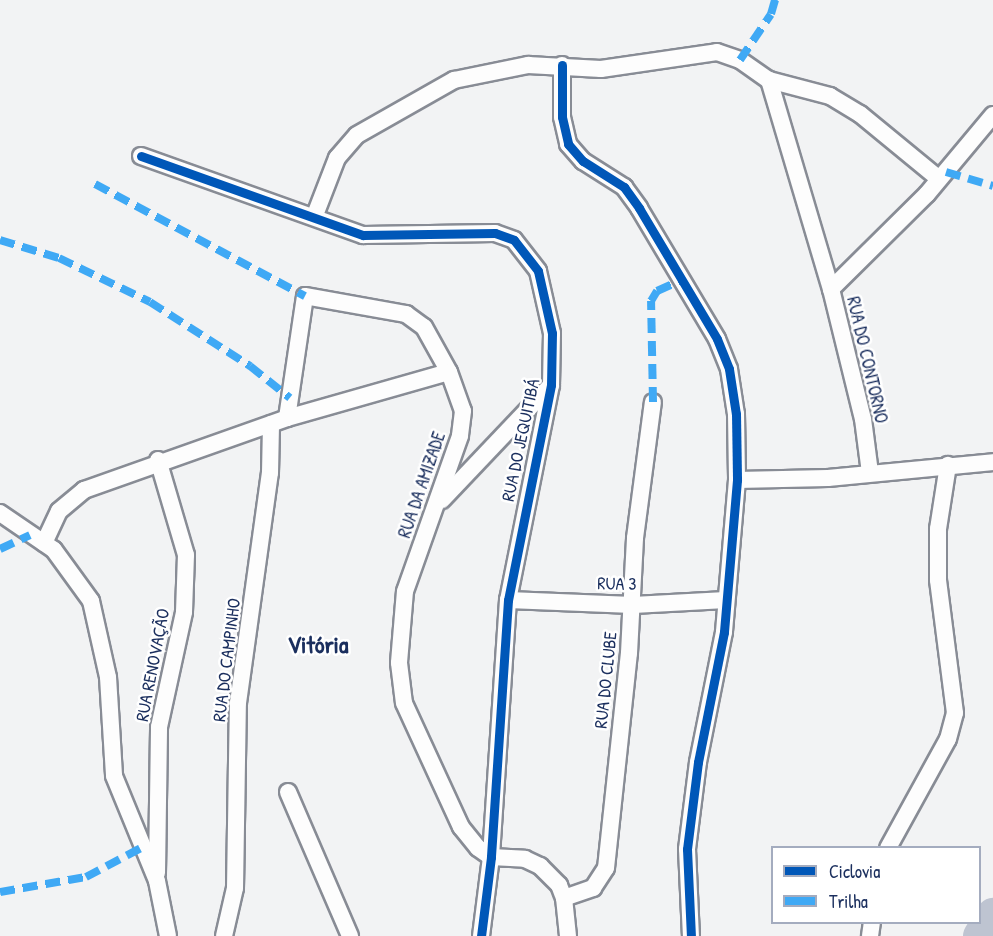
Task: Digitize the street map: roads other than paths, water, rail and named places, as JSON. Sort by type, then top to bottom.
[{"type":"street","points":[[315,215],[337,158],[357,135],[454,80],[528,65],[562,65],[601,69],[717,52],[740,60],[769,80],[830,96],[860,114],[939,179]]},
{"type":"street","points":[[562,65],[568,144],[583,161],[624,187],[717,339],[729,369],[736,414],[737,480],[724,632],[698,762],[687,849],[691,936]]},
{"type":"street","points":[[769,80],[831,289]]},
{"type":"street","name":"RUA DO CONTORNO","points":[[870,473],[863,419],[831,289],[939,179],[993,115]]},
{"type":"street","name":"RUA DO JEQUITIBÁ","points":[[141,156],[315,215],[363,235],[462,230],[495,232],[514,240],[538,271],[552,333],[551,385],[508,600],[491,857],[481,936]]},
{"type":"street","name":"RUA DA AMIZADE","points":[[279,421],[305,296],[406,314],[424,327],[449,372],[463,411],[460,436],[440,502],[405,591],[399,663],[404,704],[461,827],[491,857]]},
{"type":"street","points":[[44,543],[72,497],[158,460],[279,421],[449,372]]},
{"type":"street","points":[[440,502],[551,385]]},
{"type":"street","name":"RUA DO CLUBE","points":[[564,898],[593,888],[606,868],[633,605],[635,538],[653,402]]},
{"type":"street","name":"RUA DO CAMPINHO","points":[[224,936],[235,888],[238,703],[279,421]]},
{"type":"street","name":"RUA RENOVAÇÃO","points":[[157,881],[159,727],[184,612],[186,555],[158,460]]},
{"type":"street","points":[[737,480],[870,473],[993,462]]},
{"type":"street","points":[[889,846],[948,739],[954,713],[938,580],[938,529],[948,465]]},
{"type":"street","points":[[0,513],[44,543],[77,576],[91,601],[108,677],[114,776],[157,881],[168,936]]},
{"type":"street","name":"RUA 3","points":[[508,600],[633,605],[726,600]]},
{"type":"street","points":[[288,792],[350,936]]},
{"type":"street","points":[[491,857],[525,859],[540,866],[560,885],[564,898],[568,936]]},
{"type":"waterway","points":[[980,936],[993,915]]},
{"type":"district","name":"Vitória","points":[[318,645]]}]
